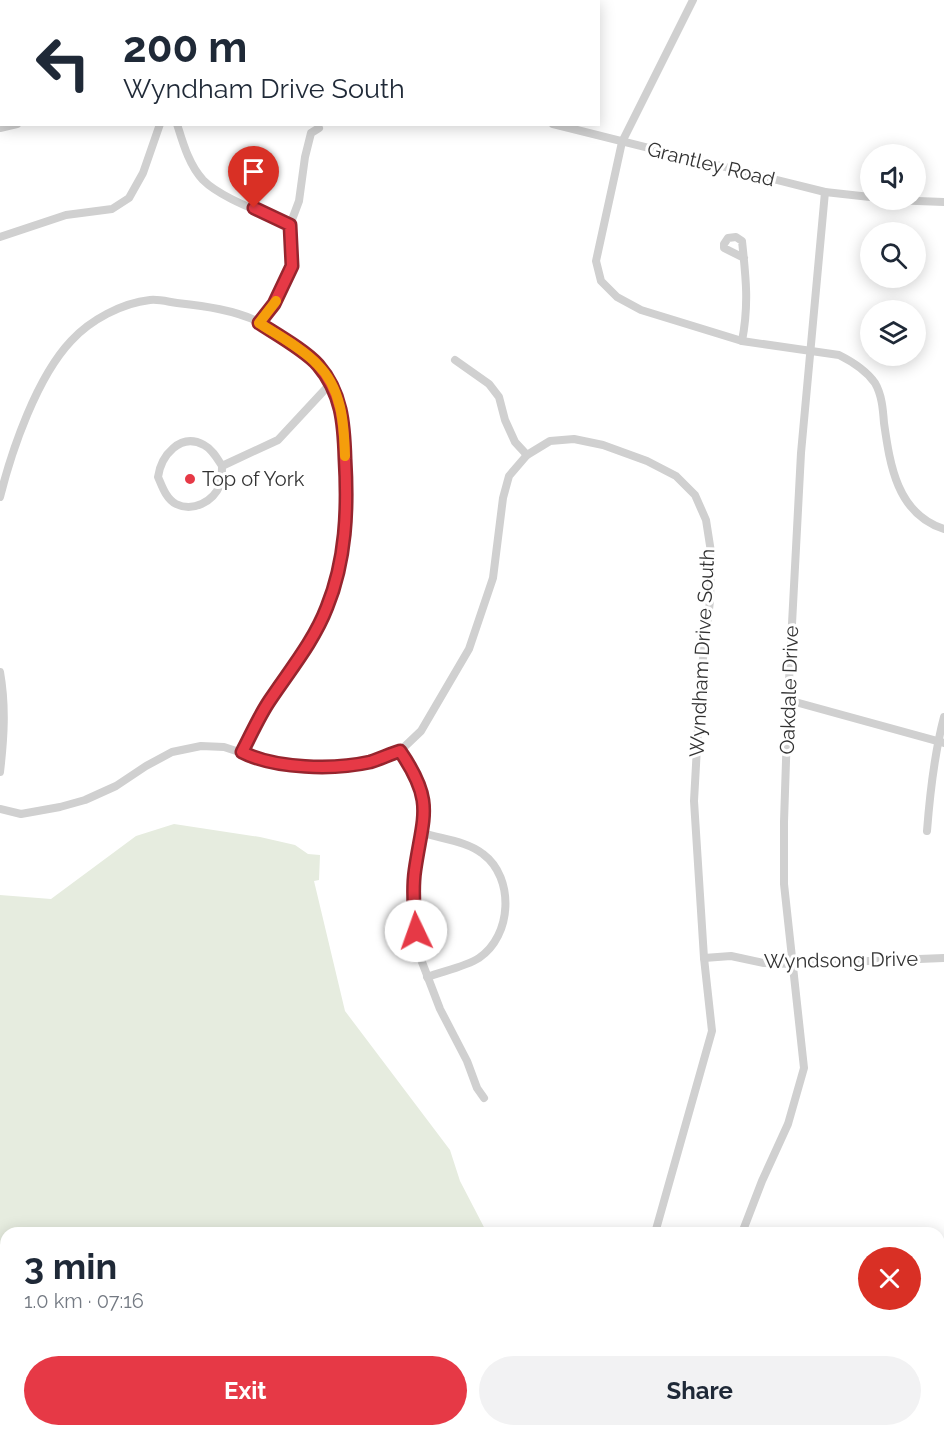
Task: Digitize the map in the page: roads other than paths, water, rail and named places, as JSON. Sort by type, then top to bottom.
[{"type":"street","points":[[693,0],[622,142],[596,261],[601,281],[616,297],[641,310],[741,342],[839,355],[853,361],[875,384],[881,398],[888,452],[898,489],[923,519],[944,529]]},
{"type":"street","points":[[0,237],[66,215],[112,209],[129,198],[143,173],[159,126]]},
{"type":"street","points":[[178,126],[187,153],[202,178],[217,191],[290,225]]},
{"type":"street","name":"Grantley Road","points":[[561,126],[825,192],[860,197]]},
{"type":"street","points":[[259,323],[274,304],[292,266],[290,225],[299,201],[311,133],[319,128]]},
{"type":"street","name":"Oakdale Drive","points":[[744,1227],[788,1124],[804,1068],[784,884],[788,700],[801,453],[825,192]]},
{"type":"street","points":[[926,201],[944,202]]},
{"type":"street","points":[[741,342],[747,314],[744,258]]},
{"type":"street","points":[[0,497],[10,457],[28,413],[51,368],[71,341],[98,319],[126,306],[151,300],[221,310],[259,323],[317,363],[331,383],[342,408],[347,499],[345,535],[338,572],[327,608],[304,651],[269,702],[242,752]]},
{"type":"street","points":[[455,360],[489,384],[499,398],[514,442],[527,455]]},
{"type":"street","points":[[222,466],[278,440],[331,383]]},
{"type":"street","name":"Wyndham Drive South","points":[[0,810],[21,814],[85,800],[116,786],[172,752],[201,746],[224,747],[273,763],[336,766],[371,762],[400,751],[422,731],[469,649],[493,578],[503,498],[509,476],[527,455],[550,441],[574,439],[603,445],[645,460],[676,476],[695,495],[706,520],[711,552],[710,600],[701,675],[694,801],[704,958],[712,1031],[657,1227]]},
{"type":"street","points":[[189,441],[203,445],[215,455],[222,466],[220,486],[213,497],[205,503],[194,506],[175,504],[167,496],[158,477],[162,459],[168,451],[189,441]]},
{"type":"street","points":[[0,672],[4,729],[0,772]]},
{"type":"street","points":[[788,700],[941,742]]},
{"type":"street","points":[[927,831],[931,782],[941,742],[944,717]]},
{"type":"street","points":[[400,751],[418,780],[425,814],[414,872],[417,948],[440,1009],[467,1061],[477,1088],[484,1098]]},
{"type":"street","points":[[423,833],[466,845],[483,853],[493,864],[501,879],[506,914],[501,932],[491,949],[477,959],[427,977]]},
{"type":"street","name":"Wyndsong Drive","points":[[704,958],[731,956],[764,963],[793,964],[944,958]]},
{"type":"place","name":"Top of York","points":[[190,479]]}]
